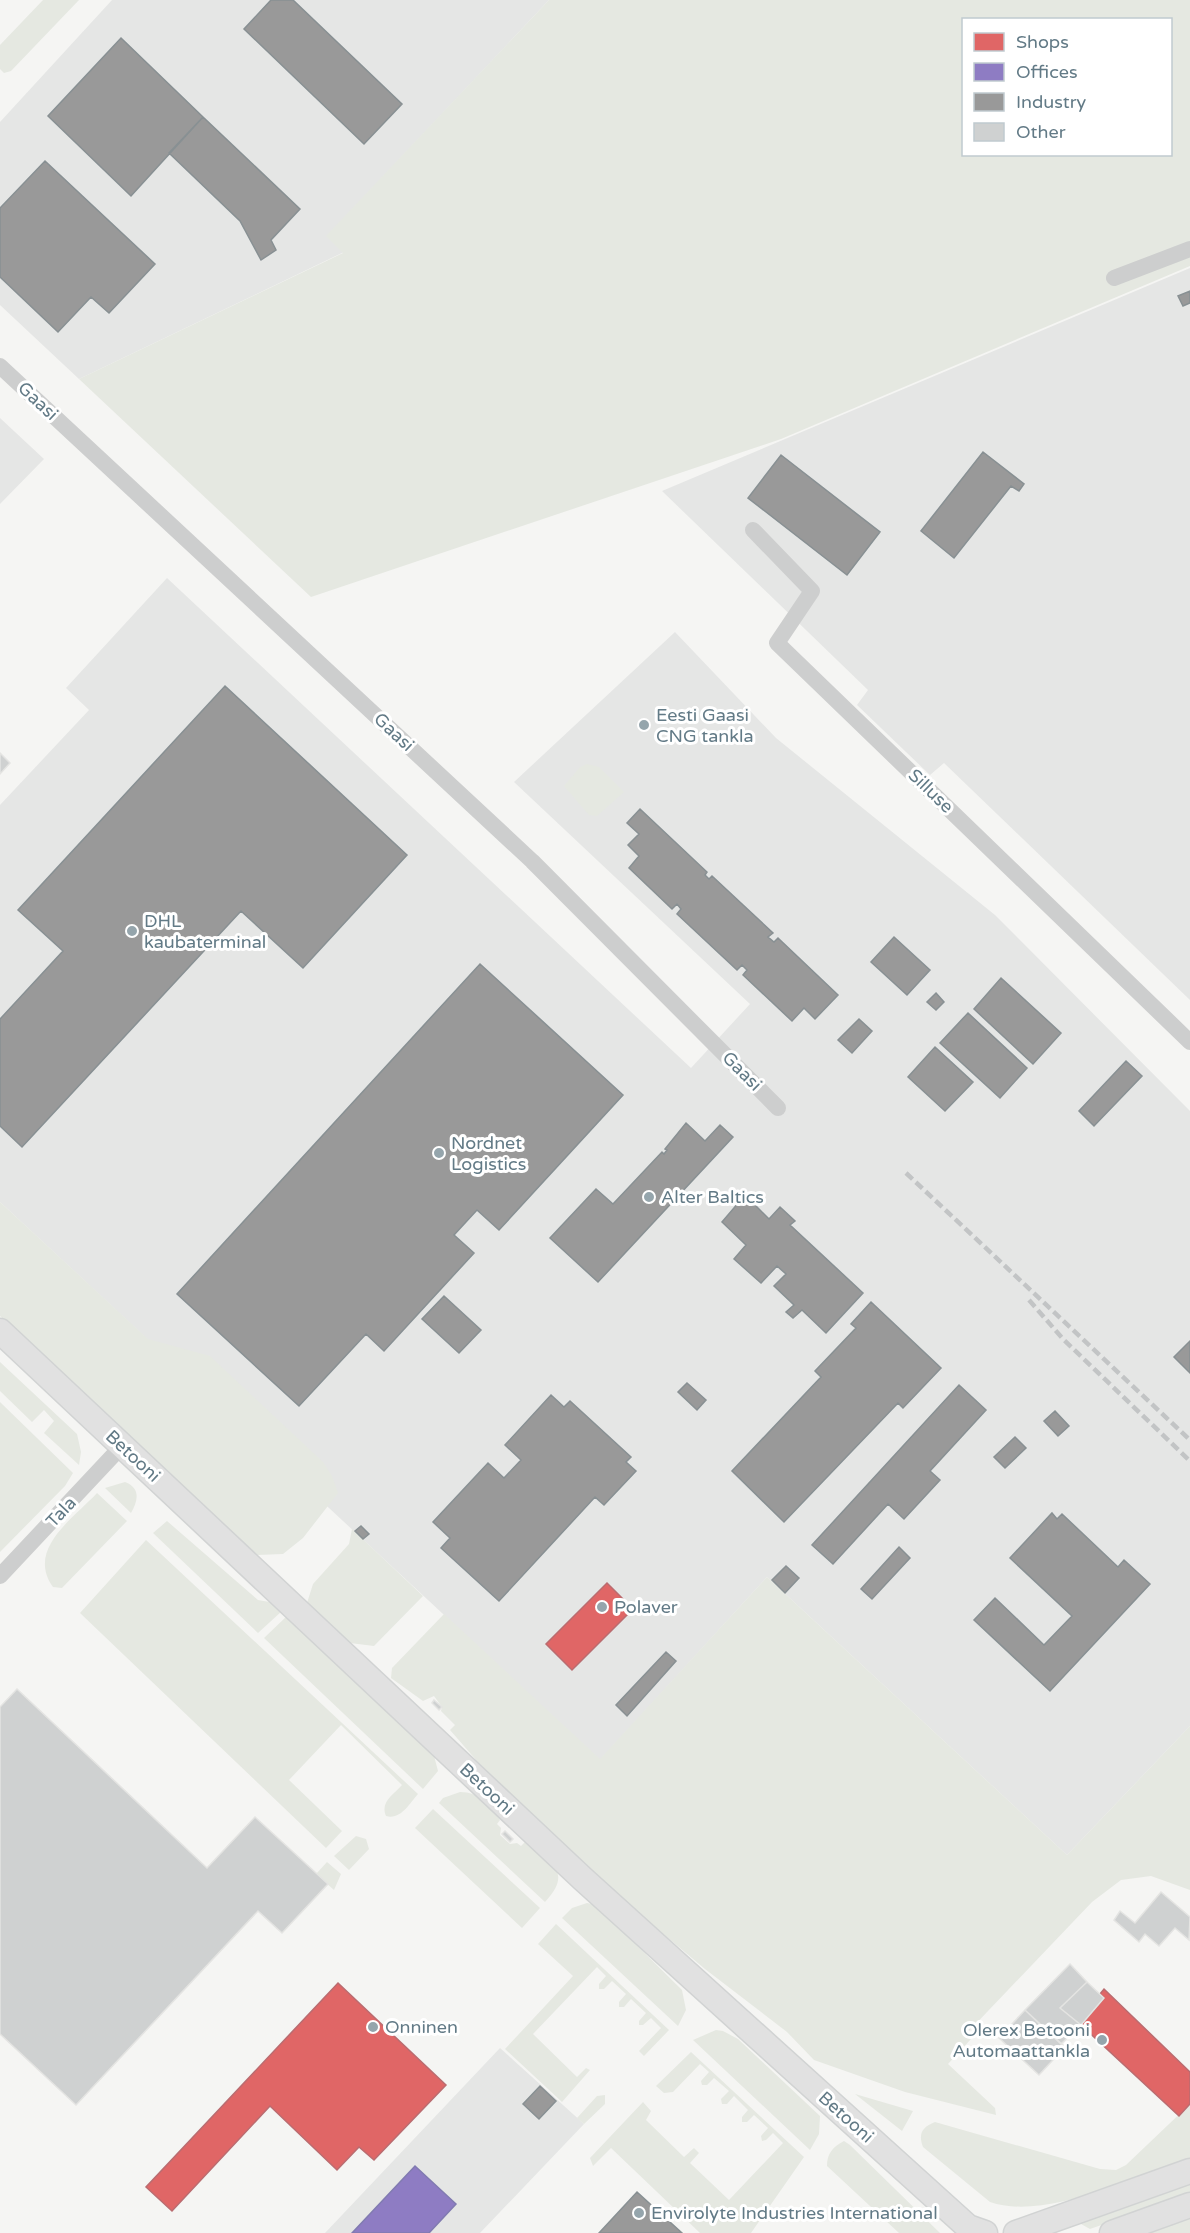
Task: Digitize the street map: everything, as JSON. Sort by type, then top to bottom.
[{"type":"street","points":[[1114,278],[1190,249]]},
{"type":"street","name":"Gaasi","points":[[0,366],[532,861],[778,1108]]},
{"type":"street","name":"Silluse","points":[[753,530],[812,591],[777,643],[1190,1042]]},
{"type":"street","name":"Betooni","points":[[0,1331],[121,1447],[714,1998],[968,2228],[985,2233]]},
{"type":"street","name":"Tala","points":[[0,1576],[121,1447]]},
{"type":"street","points":[[1016,2233],[1190,2171]]},
{"type":"street","points":[[1112,2233],[1190,2205]]},
{"type":"shaded area","points":[[43,0],[79,0],[11,71],[4,73],[0,69],[0,45]]},
{"type":"shaded area","points":[[112,0],[549,0],[327,236],[344,252],[79,379],[0,305],[0,122]]},
{"type":"shaded area","points":[[549,0],[1190,0],[1190,266],[781,439],[311,597],[79,379],[343,253],[326,236]]},
{"type":"shaded area","points":[[1190,268],[1190,1000],[944,763],[930,775],[857,705],[868,690],[662,491]]},
{"type":"shaded area","points":[[0,418],[44,459],[0,504]]},
{"type":"shaded area","points":[[167,578],[691,1068],[750,1004],[514,782],[675,632],[776,738],[995,915],[1190,1111],[1190,1726],[1067,1855],[767,1577],[600,1760],[0,1202],[0,805],[89,710],[66,688]]},
{"type":"shaded area","points":[[587,764],[599,767],[624,792],[597,816],[589,815],[564,786],[580,767]]},
{"type":"shaded area","points":[[0,1202],[148,1339],[210,1356],[323,1462],[332,1476],[338,1493],[303,1538],[283,1554],[257,1555],[0,1316]]},
{"type":"shaded area","points":[[0,1362],[77,1434],[81,1452],[79,1465],[44,1433],[54,1421],[44,1410],[32,1422],[0,1391]]},
{"type":"shaded area","points":[[0,1402],[73,1473],[65,1486],[0,1552]]},
{"type":"shaded area","points":[[125,1482],[134,1488],[137,1495],[131,1513],[105,1488]]},
{"type":"shaded area","points":[[97,1493],[127,1521],[62,1588],[53,1587],[46,1573],[45,1560],[49,1547],[65,1524]]},
{"type":"shaded area","points":[[167,1521],[258,1600],[275,1603],[282,1611],[258,1633],[153,1533]]},
{"type":"shaded area","points":[[352,1529],[423,1596],[374,1646],[350,1643],[307,1603],[313,1584],[349,1544]]},
{"type":"shaded area","points":[[146,1540],[418,1794],[404,1810],[396,1816],[386,1816],[386,1803],[402,1785],[341,1725],[289,1780],[342,1831],[326,1848],[80,1613]]},
{"type":"shaded area","points":[[767,1577],[1067,1855],[1190,1726],[1190,1890],[1151,1876],[1121,1880],[1092,1902],[968,2032],[971,2039],[948,2064],[995,2108],[996,2115],[905,2092],[814,2060],[787,2032],[705,1969],[617,1895],[477,1761],[450,1730],[455,1725],[441,1711],[442,1707],[434,1696],[423,1701],[391,1678],[392,1668],[444,1614],[600,1759]]},
{"type":"shaded area","points":[[287,1616],[433,1752],[438,1771],[423,1789],[264,1638]]},
{"type":"shaded area","points":[[460,1792],[479,1797],[493,1809],[500,1820],[497,1824],[501,1828],[500,1835],[510,1844],[517,1843],[521,1846],[525,1842],[555,1868],[558,1882],[545,1902],[439,1803],[443,1798]]},
{"type":"shaded area","points":[[433,1809],[540,1908],[522,1928],[415,1828]]},
{"type":"shaded area","points":[[356,1836],[366,1839],[369,1849],[349,1870],[334,1856]]},
{"type":"shaded area","points":[[327,1862],[341,1874],[334,1890],[316,1874]]},
{"type":"shaded area","points":[[587,1903],[596,1905],[682,1990],[686,2010],[678,2026],[562,1918],[572,1908]]},
{"type":"shaded area","points":[[556,1924],[669,2030],[644,2056],[639,2051],[661,2028],[651,2018],[643,2025],[639,2025],[639,2021],[646,2013],[631,1999],[624,2007],[619,2007],[619,2002],[626,1994],[612,1981],[604,1989],[599,1989],[599,1984],[606,1976],[597,1967],[533,2034],[577,2077],[586,2068],[590,2070],[562,2102],[505,2049],[573,1976],[538,1944]]},
{"type":"shaded area","points":[[716,2030],[738,2039],[820,2116],[819,2134],[810,2150],[693,2040]]},
{"type":"shaded area","points":[[500,2048],[584,2124],[480,2233],[325,2233]]},
{"type":"shaded area","points":[[691,2052],[804,2157],[751,2233],[700,2233],[611,2148],[593,2166],[590,2158],[643,2102],[651,2111],[646,2120],[684,2157],[694,2148],[699,2153],[690,2163],[729,2200],[783,2143],[773,2133],[762,2141],[761,2136],[768,2128],[754,2115],[747,2122],[742,2122],[742,2117],[748,2110],[734,2096],[727,2104],[722,2104],[721,2099],[729,2091],[714,2078],[707,2085],[702,2085],[701,2081],[709,2072],[700,2064],[673,2092],[664,2093],[656,2086]]},
{"type":"shaded area","points":[[855,2094],[913,2111],[902,2131]]},
{"type":"shaded area","points":[[605,2095],[605,2104],[584,2124],[577,2118],[597,2096]]},
{"type":"shaded area","points":[[1190,2104],[1190,2158],[1090,2194],[1037,2206],[1012,2206],[990,2202],[923,2147],[921,2138],[922,2131],[935,2122],[1100,2169],[1116,2170],[1126,2165]]},
{"type":"shaded area","points":[[844,2141],[940,2233],[899,2233],[827,2166],[831,2151]]},
{"type":"shaded area","points":[[1190,2181],[1190,2194],[1090,2229],[1081,2224],[1082,2221]]},
{"type":"shaded area","points":[[1190,2217],[1190,2233],[1144,2233]]},
{"type":"building: Shops","points":[[607,1583],[633,1609],[572,1670],[546,1644]]},
{"type":"building: Shops","points":[[338,1983],[446,2085],[374,2160],[359,2147],[337,2170],[270,2106],[172,2211],[146,2187]]},
{"type":"building: Shops","points":[[1104,1989],[1190,2072],[1190,2104],[1179,2116],[1081,2025],[1104,1998],[1100,1994]]},
{"type":"building: Offices","points":[[415,2166],[456,2204],[429,2233],[352,2233]]},
{"type":"building: Industry","points":[[271,0],[293,0],[402,104],[364,144],[244,29]]},
{"type":"building: Industry","points":[[121,38],[203,117],[131,196],[48,116]]},
{"type":"building: Industry","points":[[203,117],[300,209],[271,240],[276,250],[261,260],[240,221],[169,153]]},
{"type":"building: Industry","points":[[45,161],[155,264],[109,313],[91,297],[58,332],[0,277],[0,208]]},
{"type":"building: Industry","points":[[1190,291],[1190,303],[1183,306],[1178,296]]},
{"type":"building: Industry","points":[[983,452],[1024,484],[1019,491],[1011,486],[954,558],[921,531]]},
{"type":"building: Industry","points":[[781,455],[880,532],[847,575],[748,498]]},
{"type":"building: Industry","name":"DHL kaubaterminal","points":[[225,686],[407,855],[303,968],[241,911],[22,1147],[0,1126],[0,1019],[63,951],[18,910]]},
{"type":"building: Industry","points":[[640,809],[707,872],[705,875],[709,879],[712,876],[773,933],[768,937],[774,942],[778,938],[838,995],[815,1019],[804,1008],[792,1021],[743,975],[747,970],[742,965],[737,970],[677,914],[681,909],[677,904],[672,909],[629,868],[639,856],[628,845],[639,834],[627,823]]},
{"type":"building: Industry","points":[[894,937],[930,970],[907,995],[871,962]]},
{"type":"building: Industry","name":"Nordnet Logistics","points":[[480,964],[623,1095],[499,1230],[477,1210],[454,1235],[474,1253],[384,1351],[366,1334],[299,1406],[177,1294]]},
{"type":"building: Industry","points":[[1001,978],[1061,1033],[1033,1064],[974,1009]]},
{"type":"building: Industry","points":[[936,993],[944,1002],[936,1010],[927,1002]]},
{"type":"building: Industry","points":[[968,1013],[1027,1068],[1000,1098],[940,1043]]},
{"type":"building: Industry","points":[[859,1019],[872,1031],[852,1053],[838,1040]]},
{"type":"building: Industry","points":[[935,1047],[973,1082],[945,1111],[908,1077]]},
{"type":"building: Industry","points":[[1126,1061],[1142,1076],[1094,1126],[1079,1111]]},
{"type":"building: Industry","name":"Alter Baltics","points":[[686,1123],[705,1141],[720,1125],[733,1137],[598,1282],[550,1238],[596,1189],[613,1204],[662,1152],[664,1154],[667,1150],[665,1149]]},
{"type":"building: Industry","points":[[745,1195],[769,1219],[780,1207],[795,1221],[790,1225],[863,1293],[826,1333],[802,1310],[793,1318],[786,1312],[794,1305],[774,1286],[786,1274],[777,1266],[761,1283],[734,1259],[746,1245],[722,1222]]},
{"type":"building: Industry","points":[[444,1296],[481,1330],[459,1353],[422,1319]]},
{"type":"building: Industry","points":[[871,1302],[941,1368],[903,1408],[898,1403],[784,1522],[732,1471],[821,1377],[815,1371],[856,1328],[851,1324]]},
{"type":"building: Industry","points":[[1190,1341],[1190,1373],[1174,1357]]},
{"type":"building: Industry","points":[[687,1383],[706,1400],[697,1410],[678,1392]]},
{"type":"building: Industry","points":[[959,1385],[986,1410],[930,1471],[940,1480],[904,1519],[888,1504],[833,1564],[812,1545]]},
{"type":"building: Industry","points":[[551,1395],[564,1407],[570,1401],[631,1457],[626,1462],[636,1471],[604,1505],[595,1497],[499,1601],[441,1548],[450,1538],[433,1522],[488,1463],[504,1478],[521,1460],[505,1445]]},
{"type":"building: Industry","points":[[1055,1411],[1069,1426],[1058,1436],[1044,1421]]},
{"type":"building: Industry","points":[[1015,1437],[1026,1448],[1005,1468],[994,1457]]},
{"type":"building: Industry","points":[[1052,1513],[1057,1519],[1062,1514],[1118,1567],[1124,1560],[1150,1584],[1050,1691],[974,1620],[995,1598],[1044,1645],[1072,1616],[1010,1558]]},
{"type":"building: Industry","points":[[361,1526],[369,1534],[363,1539],[355,1531]]},
{"type":"building: Industry","points":[[899,1547],[910,1558],[872,1599],[861,1589]]},
{"type":"building: Industry","points":[[786,1566],[799,1578],[785,1593],[772,1580]]},
{"type":"building: Industry","points":[[666,1652],[676,1661],[627,1716],[616,1705]]},
{"type":"building: Industry","points":[[540,2086],[556,2101],[539,2119],[523,2104]]},
{"type":"building: Industry","name":"Envirolyte Industries International","points":[[637,2192],[682,2233],[599,2233]]},
{"type":"building: Other","points":[[0,753],[10,763],[0,774]]},
{"type":"building: Other","points":[[17,1689],[207,1868],[255,1817],[328,1884],[282,1933],[258,1911],[76,2105],[0,2034],[0,1707]]},
{"type":"building: Other","points":[[434,1700],[442,1707],[439,1710],[432,1703]]},
{"type":"building: Other","points":[[505,1831],[513,1839],[510,1842],[502,1834]]},
{"type":"building: Other","points":[[1161,1892],[1190,1917],[1189,1940],[1175,1928],[1159,1946],[1145,1934],[1139,1942],[1114,1920],[1120,1911],[1135,1923]]},
{"type":"building: Other","points":[[1070,1964],[1087,1982],[1060,2008],[1081,2025],[1061,2044],[1025,2010]]},
{"type":"building: Other","points":[[1087,1982],[1104,1998],[1081,2025],[1060,2008]]},
{"type":"building: Other","points":[[1025,2010],[1065,2047],[1039,2075],[999,2038]]},
{"type":"railway","points":[[906,1173],[1190,1440]]},
{"type":"railway","points":[[1029,1300],[1063,1339],[1190,1461]]},
{"type":"place","name":"Eesti Gaasi CNG tankla","points":[[644,725]]},
{"type":"place","name":"DHL kaubaterminal","points":[[132,931]]},
{"type":"place","name":"Nordnet Logistics","points":[[439,1153]]},
{"type":"place","name":"Alter Baltics","points":[[649,1197]]},
{"type":"place","name":"Polaver","points":[[602,1607]]},
{"type":"place","name":"Onninen","points":[[373,2027]]},
{"type":"place","name":"Olerex Betooni Automaattankla","points":[[1102,2040]]},
{"type":"place","name":"Envirolyte Industries International","points":[[639,2213]]}]
